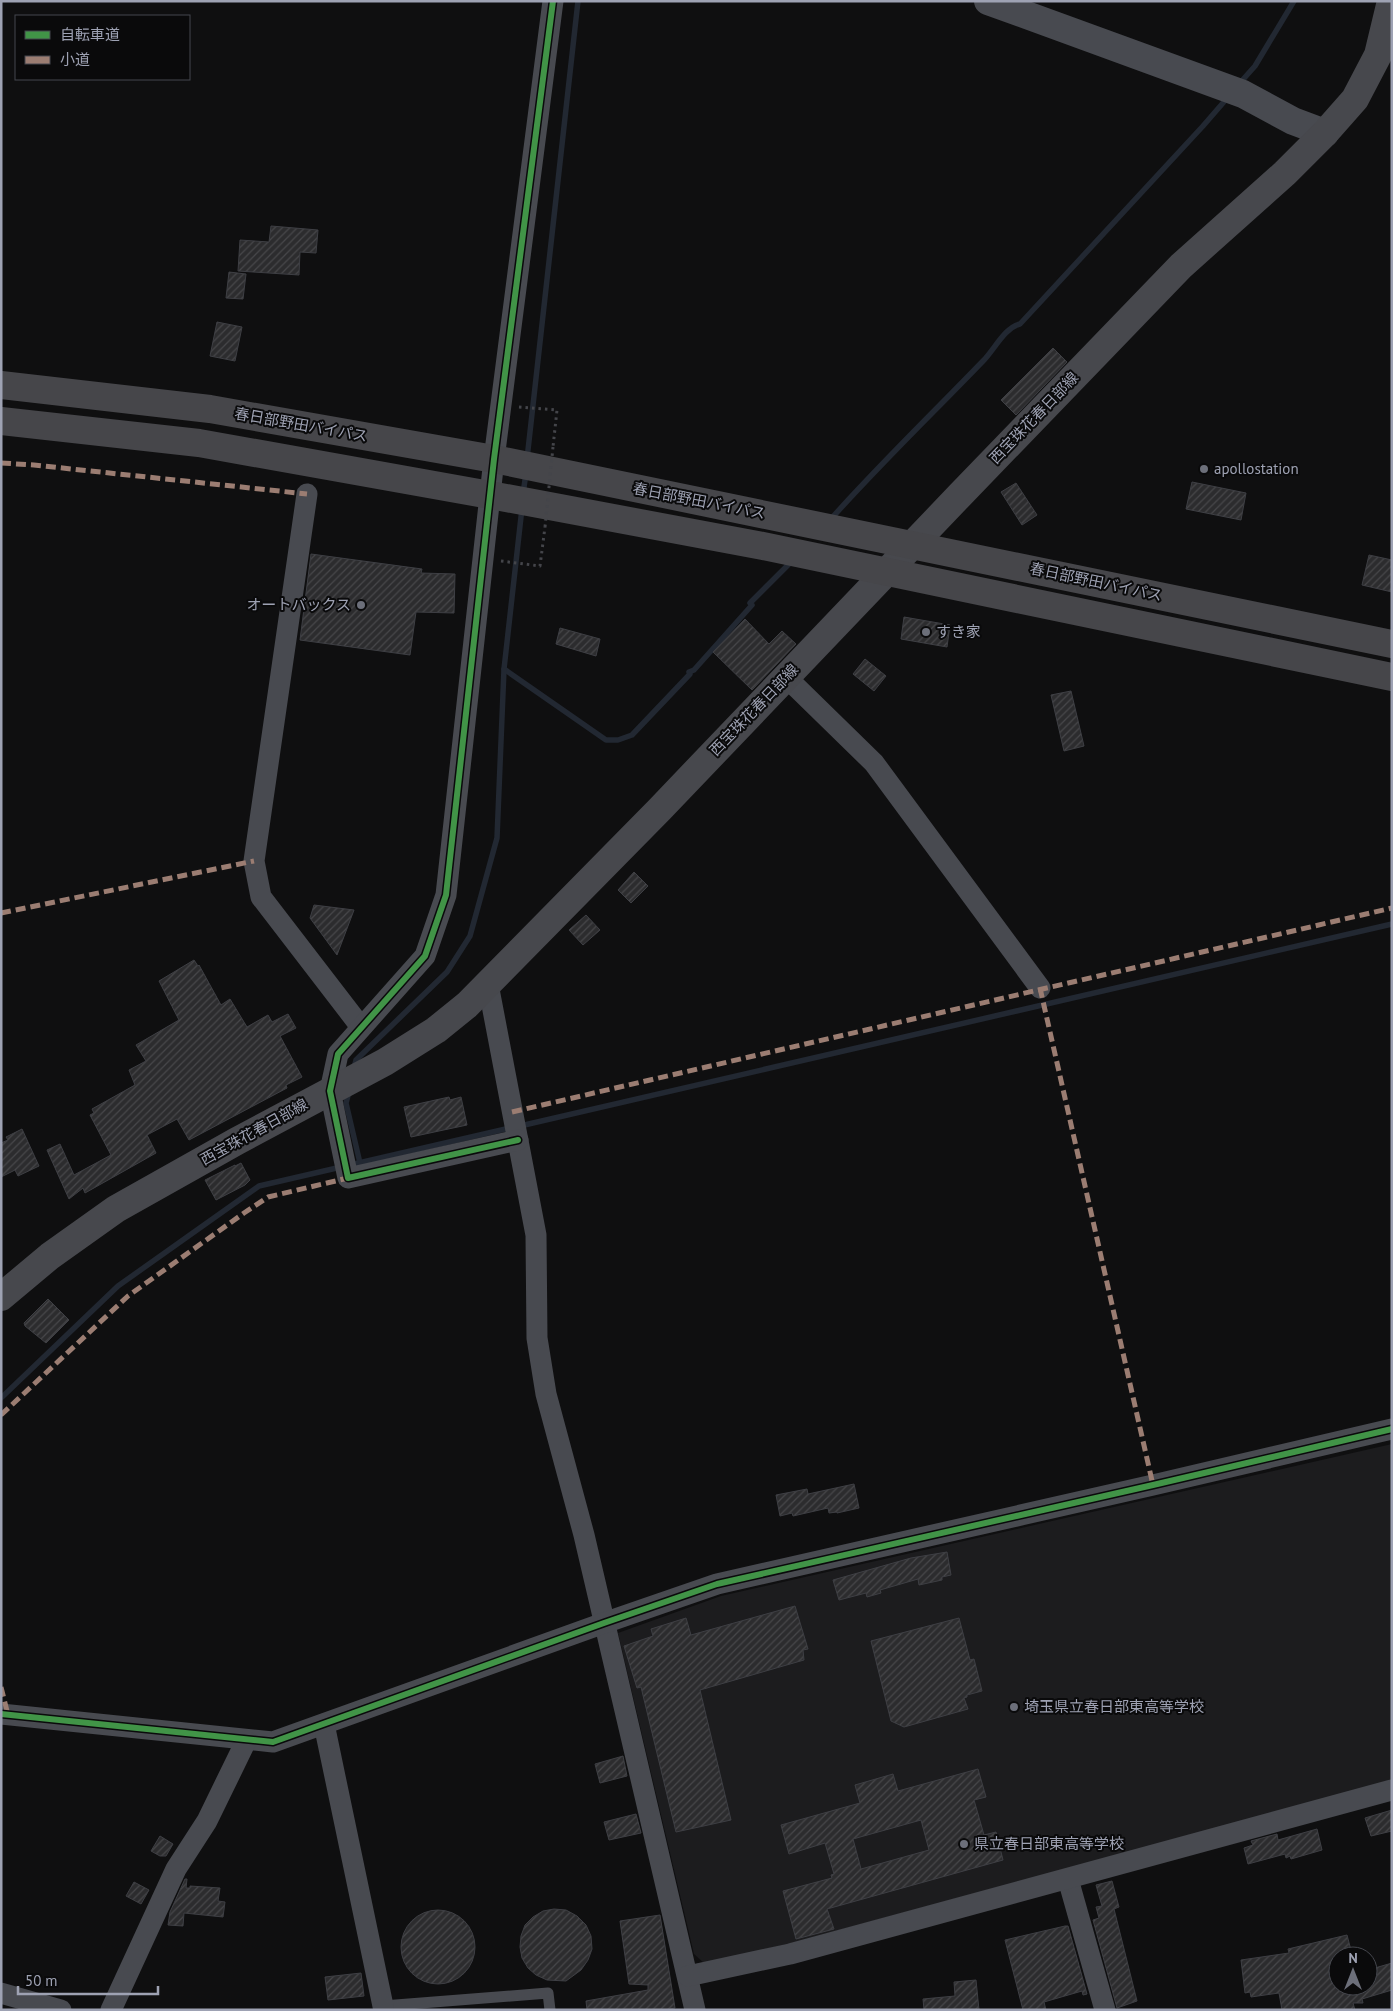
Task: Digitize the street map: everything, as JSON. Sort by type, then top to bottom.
[{"type":"highway","name":"春日部野田バイパス","points":[[1,385],[210,409],[494,459],[1392,644]]},
{"type":"highway","points":[[1,421],[199,443],[490,495],[763,546],[1392,678]]},
{"type":"main road","name":"西宝珠花春日部線","points":[[1,1297],[50,1256],[116,1210],[236,1140],[365,1073],[436,1030],[488,984],[1181,266],[1285,173],[1325,133],[1355,99],[1385,58],[1391,1]]},
{"type":"street","points":[[518,1140],[348,1178],[334,1089],[338,1054],[425,956],[446,895],[494,459],[553,1]]},
{"type":"street","points":[[988,1],[1243,94],[1294,120],[1325,133]]},
{"type":"street","points":[[307,494],[254,861],[261,897],[361,1027]]},
{"type":"street","points":[[786,677],[874,763],[1040,988]]},
{"type":"street","points":[[488,984],[536,1235],[537,1338],[546,1394],[584,1535],[695,2010]]},
{"type":"street","points":[[1,1714],[246,1741],[273,1742],[717,1584],[1392,1429]]},
{"type":"street","points":[[324,1724],[384,2006]]},
{"type":"street","points":[[111,2010],[176,1869],[207,1821],[246,1741]]},
{"type":"street","points":[[688,1976],[790,1954],[1392,1790]]},
{"type":"street","points":[[1068,1879],[1106,2010]]},
{"type":"street","points":[[1,1994],[61,2010]]},
{"type":"lane","points":[[384,2006],[548,1992],[550,2010]]},
{"type":"path","points":[[483,559],[540,566],[545,527],[556,410],[501,405]]},
{"type":"shaded area","name":"埼玉県立春日部東高等学校","points":[[1392,1444],[1392,1781],[791,1943],[705,1964],[694,1954],[618,1633],[721,1596]]},
{"type":"building","points":[[271,226],[318,230],[316,253],[300,252],[299,275],[238,271],[240,240],[269,242]]},
{"type":"building","points":[[229,272],[246,274],[243,299],[226,298]]},
{"type":"building","points":[[217,322],[242,327],[235,361],[210,356]]},
{"type":"building","points":[[1053,348],[1067,362],[1016,415],[1001,400]]},
{"type":"building","points":[[1192,482],[1246,493],[1241,520],[1186,509]]},
{"type":"building","points":[[1016,483],[1037,515],[1022,525],[1001,492]]},
{"type":"building","name":"オートバックス","points":[[311,554],[422,569],[421,573],[455,574],[454,613],[416,612],[410,655],[300,640]]},
{"type":"building","points":[[1369,555],[1392,560],[1392,592],[1362,585]]},
{"type":"building","name":"すき家","points":[[904,617],[950,625],[947,647],[901,639]]},
{"type":"building","points":[[745,619],[769,644],[782,631],[796,644],[752,690],[713,652]]},
{"type":"building","points":[[560,628],[600,639],[596,656],[556,644]]},
{"type":"building","points":[[865,659],[886,676],[874,691],[853,674]]},
{"type":"building","points":[[1071,691],[1084,746],[1064,751],[1051,695]]},
{"type":"building","points":[[634,872],[648,886],[631,903],[618,890]]},
{"type":"building","points":[[314,905],[354,910],[337,955],[310,918]]},
{"type":"building","points":[[586,915],[600,930],[583,945],[569,930]]},
{"type":"building","points":[[194,960],[199,965],[221,1005],[230,999],[247,1027],[268,1015],[272,1022],[288,1014],[296,1028],[280,1036],[302,1077],[286,1085],[287,1088],[189,1140],[177,1119],[147,1135],[156,1153],[85,1193],[83,1188],[69,1199],[47,1150],[60,1144],[74,1175],[111,1155],[90,1115],[94,1113],[92,1109],[135,1085],[129,1070],[146,1061],[136,1045],[179,1020],[159,981]]},
{"type":"building","points":[[449,1097],[450,1100],[461,1097],[467,1125],[411,1137],[404,1107]]},
{"type":"building","points":[[22,1129],[39,1166],[18,1176],[15,1170],[1,1177],[1,1143],[8,1140],[6,1137]]},
{"type":"building","points":[[241,1163],[250,1180],[245,1185],[216,1200],[205,1180]]},
{"type":"building","points":[[48,1299],[69,1320],[46,1343],[25,1326],[24,1323]]},
{"type":"building","points":[[854,1484],[859,1508],[829,1513],[828,1508],[793,1516],[792,1513],[780,1516],[776,1495],[807,1489],[808,1494]]},
{"type":"building","points":[[947,1552],[951,1575],[942,1577],[942,1580],[919,1585],[918,1579],[880,1590],[881,1593],[867,1597],[866,1593],[839,1600],[833,1580],[911,1558]]},
{"type":"building","points":[[795,1606],[808,1649],[803,1650],[804,1660],[700,1690],[731,1820],[676,1832],[641,1687],[637,1688],[624,1646],[653,1636],[651,1629],[686,1618],[691,1635]]},
{"type":"building","points":[[959,1618],[970,1660],[974,1659],[982,1691],[967,1695],[964,1698],[968,1709],[904,1727],[891,1721],[871,1641]]},
{"type":"building","points":[[623,1756],[627,1776],[600,1783],[595,1764]]},
{"type":"building","name":"県立春日部東高等学校","points":[[978,1769],[986,1797],[974,1800],[984,1835],[996,1832],[1003,1860],[827,1909],[834,1929],[796,1939],[783,1891],[832,1878],[831,1875],[834,1874],[825,1843],[789,1854],[781,1825],[860,1803],[855,1785],[893,1774],[898,1791]],"holes":[[[921,1820],[929,1850],[861,1869],[853,1839]]]},
{"type":"building","points":[[1392,1810],[1392,1831],[1371,1836],[1365,1818]]},
{"type":"building","points":[[636,1814],[641,1833],[609,1840],[604,1822]]},
{"type":"building","points":[[1317,1829],[1322,1850],[1291,1859],[1290,1856],[1286,1858],[1285,1854],[1248,1864],[1244,1848],[1253,1845],[1251,1841],[1277,1834],[1278,1840]]},
{"type":"building","points":[[160,1836],[173,1844],[166,1856],[160,1856],[151,1851]]},
{"type":"building","points":[[185,1879],[187,1879],[186,1888],[190,1888],[190,1886],[220,1888],[218,1901],[225,1902],[223,1917],[184,1913],[183,1926],[168,1925],[170,1912]]},
{"type":"building","points":[[1112,1881],[1119,1907],[1114,1909],[1137,2001],[1117,2008],[1093,1920],[1099,1918],[1096,1907],[1102,1906],[1096,1885]]},
{"type":"building","points":[[134,1882],[149,1890],[141,1904],[126,1896]]},
{"type":"building","points":[[554,1909],[566,1910],[577,1916],[586,1925],[591,1936],[592,1949],[588,1960],[581,1970],[566,1981],[547,1980],[536,1975],[528,1968],[522,1958],[520,1947],[525,1925],[543,1911]]},
{"type":"building","points":[[431,1910],[445,1910],[459,1916],[469,1926],[475,1940],[475,1954],[469,1968],[459,1978],[445,1984],[431,1984],[417,1978],[407,1968],[401,1954],[401,1940],[407,1926],[417,1916]]},
{"type":"building","points":[[660,1915],[675,2008],[664,2010],[587,2010],[586,2001],[648,1990],[648,1985],[629,1984],[620,1921]]},
{"type":"building","points":[[1068,1926],[1087,1994],[1083,1995],[1082,1991],[1044,2002],[1046,2010],[1023,2010],[1005,1940]]},
{"type":"building","points":[[1347,1935],[1350,1946],[1328,1946],[1328,1996],[1372,1996],[1362,1999],[1363,2003],[1353,2003],[1355,2010],[1282,2010],[1279,1993],[1251,1997],[1250,1992],[1245,1993],[1241,1960],[1289,1953],[1288,1949]]},
{"type":"building","points":[[1392,1963],[1392,1990],[1378,1994],[1378,1967]]},
{"type":"building","points":[[361,1973],[364,1996],[328,2000],[325,1977]]},
{"type":"building","points":[[976,1980],[979,2010],[924,2010],[923,1999],[955,1996],[954,1982]]},
{"type":"waterway","points":[[527,459],[578,1]]},
{"type":"waterway","points":[[1239,84],[1255,66],[1294,1]]},
{"type":"waterway","points":[[830,520],[886,459],[983,361],[1005,334],[1020,324],[1229,96]]},
{"type":"waterway","points":[[523,494],[526,473]]},
{"type":"waterway","points":[[354,1068],[356,1060],[447,972],[470,936],[497,838],[504,669],[522,508]]},
{"type":"waterway","points":[[504,669],[606,740],[618,740],[632,735],[690,674],[689,672],[694,670],[752,605],[750,603],[793,560]]},
{"type":"waterway","points":[[520,1126],[1392,924]]},
{"type":"waterway","points":[[349,1092],[346,1103],[360,1163]]},
{"type":"waterway","points":[[1,1398],[118,1286],[259,1186],[510,1128]]},
{"type":"marked path","points":[[1,463],[307,494]]},
{"type":"marked path","points":[[1,913],[254,861]]},
{"type":"marked path","points":[[512,1112],[1392,908]]},
{"type":"marked path","points":[[1040,988],[1153,1485]]},
{"type":"marked path","points":[[1,1415],[128,1296],[244,1213],[268,1197],[348,1178]]},
{"type":"marked path","points":[[1,1687],[8,1715]]},
{"type":"cycle path","points":[[518,1140],[348,1178],[330,1091],[338,1054],[425,956],[446,895],[494,459],[553,1]]},
{"type":"cycle path","points":[[1,1714],[273,1742],[717,1584],[1392,1429]]},
{"type":"place","name":"apollostation","points":[[1204,469]]},
{"type":"place","name":"オートバックス","points":[[361,605]]},
{"type":"place","name":"すき家","points":[[926,632]]},
{"type":"place","name":"埼玉県立春日部東高等学校","points":[[1014,1707]]},
{"type":"place","name":"県立春日部東高等学校","points":[[964,1844]]}]
